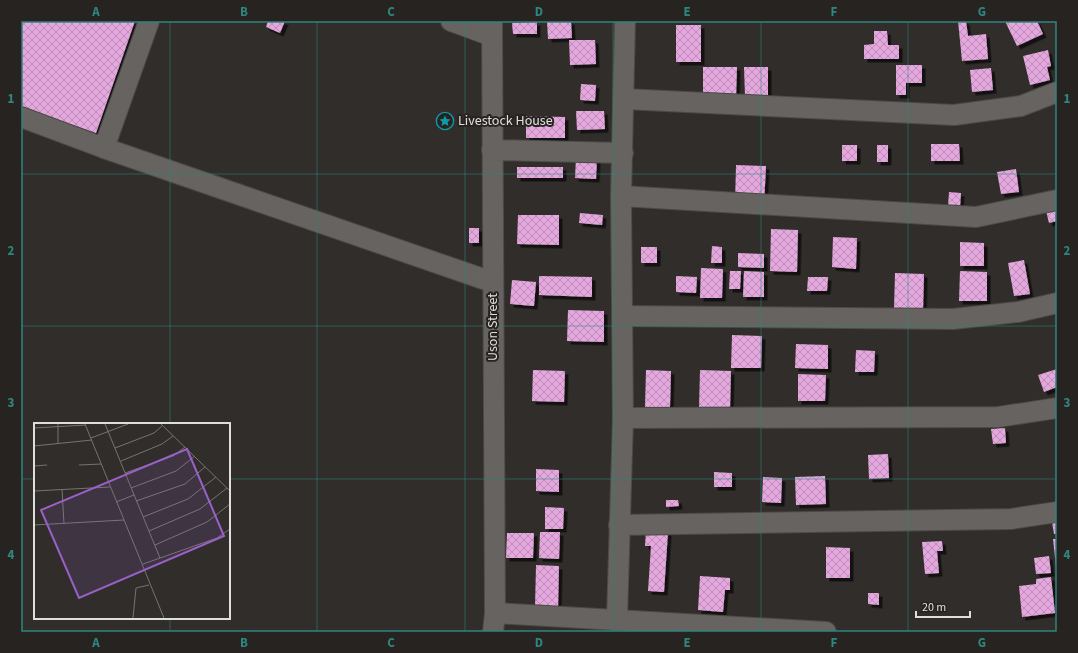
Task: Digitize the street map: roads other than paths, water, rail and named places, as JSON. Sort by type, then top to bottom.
[{"type":"street","points":[[104,148],[149,21]]},
{"type":"street","points":[[451,21],[492,28]]},
{"type":"street","points":[[617,619],[623,418],[622,196],[625,21]]},
{"type":"street","name":"Uson Street","points":[[492,28],[494,622]]},
{"type":"street","points":[[624,99],[954,115],[1021,106],[1057,92]]},
{"type":"street","points":[[21,117],[104,148],[492,282]]},
{"type":"street","points":[[492,150],[623,153]]},
{"type":"street","points":[[622,196],[976,217],[1057,200]]},
{"type":"street","points":[[622,316],[953,319],[1018,312],[1057,303]]},
{"type":"street","points":[[623,418],[998,416],[1057,408]]},
{"type":"street","points":[[619,525],[1011,520],[1057,512]]},
{"type":"street","points":[[494,622],[617,619],[826,632]]},
{"type":"place","name":"Livestock House","points":[[445,121]]}]
